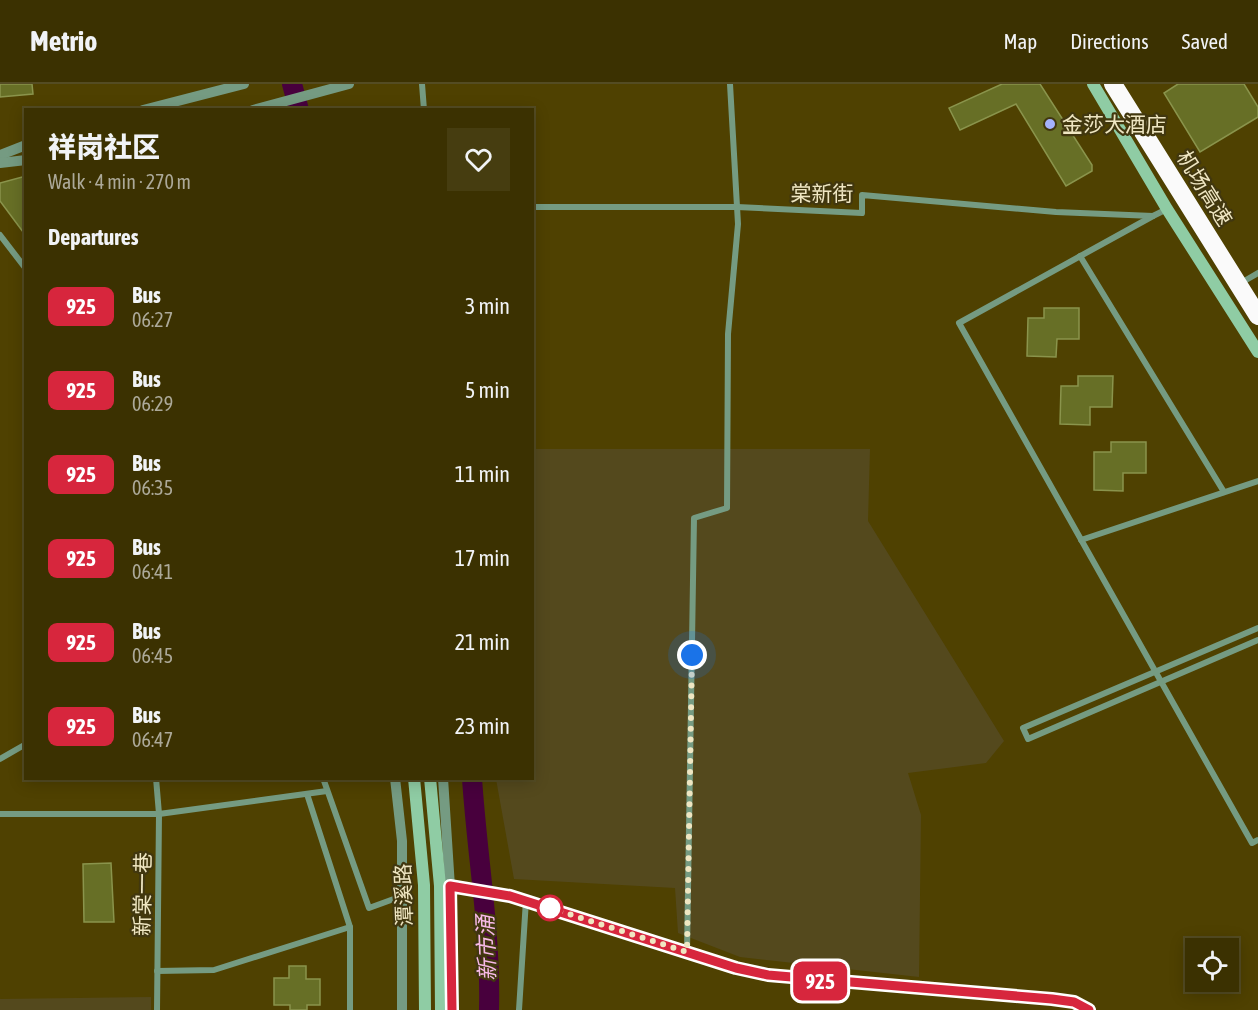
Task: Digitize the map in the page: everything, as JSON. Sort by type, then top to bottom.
[{"type":"highway","name":"机场高速","points":[[1113,84],[1258,316]]},
{"type":"main road","points":[[1093,84],[1167,209],[1258,352]]},
{"type":"main road","points":[[1123,84],[1258,300]]},
{"type":"main road","name":"潭溪路","points":[[414,780],[424,885],[425,1010]]},
{"type":"main road","name":"潭溪路","points":[[430,780],[440,886],[441,1010]]},
{"type":"street","points":[[151,108],[244,84]]},
{"type":"street","points":[[260,108],[350,84]]},
{"type":"street","points":[[422,84],[424,108]]},
{"type":"street","points":[[687,952],[694,518],[727,508],[728,334],[738,224],[730,84]]},
{"type":"street","points":[[0,155],[24,147]]},
{"type":"street","points":[[0,163],[24,160]]},
{"type":"street","name":"棠新街","points":[[534,207],[736,207],[862,213],[862,195],[1056,212],[1153,216],[1167,209]]},
{"type":"street","points":[[1153,216],[959,323],[1161,682],[1255,842]]},
{"type":"street","points":[[0,235],[24,266]]},
{"type":"street","points":[[1080,256],[1224,492]]},
{"type":"street","points":[[1246,280],[1258,273]]},
{"type":"street","points":[[1081,540],[1258,481]]},
{"type":"street","points":[[1258,628],[1023,728],[1028,739],[1258,640]]},
{"type":"street","points":[[0,759],[24,745]]},
{"type":"street","name":"新棠一巷","points":[[156,780],[159,814],[157,1010]]},
{"type":"street","points":[[324,780],[369,908],[403,896]]},
{"type":"street","points":[[395,780],[402,841],[402,1010]]},
{"type":"street","points":[[443,780],[450,886],[452,1010]]},
{"type":"street","points":[[0,814],[159,814],[327,791]]},
{"type":"street","points":[[307,794],[350,927],[350,1010]]},
{"type":"street","points":[[450,886],[495,891],[736,968],[781,978],[1052,999],[1074,1002],[1089,1010]]},
{"type":"street","points":[[519,1010],[526,900]]},
{"type":"street","points":[[157,971],[214,970],[350,927]]},
{"type":"shaded area","points":[[534,449],[870,449],[868,521],[1004,741],[986,763],[908,773],[921,815],[919,977],[740,957],[678,933],[675,888],[514,879],[496,780],[534,780]]},
{"type":"shaded area","points":[[151,997],[151,1010],[0,1010],[0,999]]},
{"type":"building","points":[[0,84],[32,84],[33,94],[0,97]]},
{"type":"building","points":[[1002,84],[1040,84],[1092,165],[1092,171],[1066,186],[1016,104],[960,130],[949,108]]},
{"type":"building","points":[[1178,84],[1244,84],[1258,107],[1258,117],[1200,152],[1164,93]]},
{"type":"building","points":[[24,177],[24,233],[0,201],[0,183]]},
{"type":"building","points":[[1044,308],[1079,308],[1079,339],[1057,339],[1056,357],[1027,356],[1028,318],[1044,318]]},
{"type":"building","points":[[1078,376],[1113,376],[1112,407],[1090,407],[1090,425],[1060,424],[1061,386],[1078,386]]},
{"type":"building","points":[[1111,442],[1146,442],[1146,473],[1123,473],[1123,491],[1094,490],[1094,452],[1111,452]]},
{"type":"building","points":[[111,863],[114,922],[84,922],[83,864]]},
{"type":"building","points":[[289,966],[306,966],[306,979],[320,979],[320,1005],[307,1005],[307,1010],[290,1010],[290,1005],[274,1005],[274,978],[289,978]]},
{"type":"waterway","name":"新市涌","points":[[292,84],[298,108]]},
{"type":"waterway","name":"新市涌","points":[[472,780],[486,923],[489,1010]]},
{"type":"bus line","name":"925","points":[[452,1010],[450,886],[495,891],[736,968],[781,978],[1052,999],[1081,1004],[1089,1010]]},
{"type":"place","name":"金莎大酒店","points":[[1050,124]]},
{"type":"route","points":[[550,908],[687,952],[692,655]]}]
